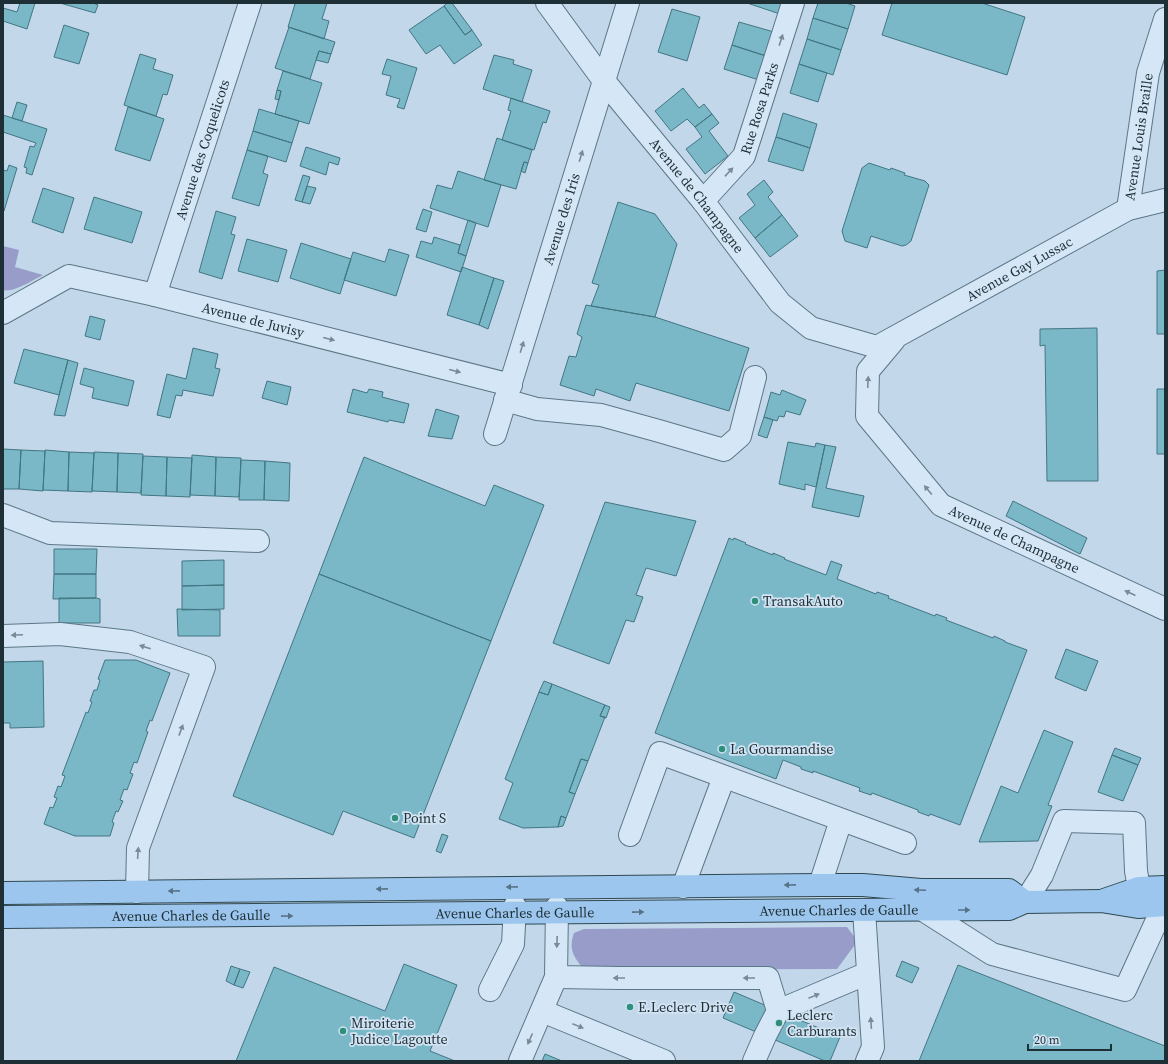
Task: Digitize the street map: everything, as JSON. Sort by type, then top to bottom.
[{"type":"main road","name":"Avenue Charles de Gaulle","points":[[3,893],[820,885],[921,890],[1009,890],[1025,902]]},
{"type":"main road","points":[[561,907],[622,899],[673,887]]},
{"type":"main road","name":"Avenue Charles de Gaulle","points":[[1101,901],[1139,888],[1165,899]]},
{"type":"main road","points":[[206,916],[209,904],[260,904],[295,890]]},
{"type":"main road","name":"Avenue Charles de Gaulle","points":[[3,905],[74,904],[105,892]]},
{"type":"main road","name":"Avenue Charles de Gaulle","points":[[3,917],[206,916],[515,910],[530,900],[561,907],[923,910],[1009,909],[1025,902],[1101,901],[1138,907],[1165,899]]},
{"type":"street","name":"Avenue des Coquelicots","points":[[156,295],[250,3]]},
{"type":"street","name":"Avenue de Champagne","points":[[547,3],[604,81],[703,201],[780,303],[811,328],[877,348]]},
{"type":"street","name":"Avenue des Iris","points":[[495,434],[628,3]]},
{"type":"street","name":"Rue Rosa Parks","points":[[703,201],[744,156],[793,3]]},
{"type":"street","name":"Avenue Louis Braille","points":[[1128,209],[1148,73],[1165,19]]},
{"type":"street","name":"Avenue Gay Lussac","points":[[877,348],[1128,209],[1165,200]]},
{"type":"street","name":"Avenue de Juvisy","points":[[3,313],[69,276],[156,295],[508,392],[537,409],[600,415],[724,450],[740,436],[756,377]]},
{"type":"street","name":"Avenue de Champagne","points":[[897,336],[868,371],[866,416],[941,505],[1165,609]]},
{"type":"street","points":[[3,515],[50,533],[258,541]]},
{"type":"street","points":[[3,636],[60,634],[130,642],[204,667],[138,848],[137,892]]},
{"type":"street","points":[[630,835],[660,753],[905,843]]},
{"type":"street","points":[[673,887],[724,777]]},
{"type":"street","points":[[820,885],[841,820]]},
{"type":"street","points":[[1025,902],[1042,875],[1064,822],[1134,823],[1139,888]]},
{"type":"street","points":[[923,910],[992,954],[1125,990],[1165,899]]},
{"type":"street","points":[[520,1061],[556,977],[561,907]]},
{"type":"street","points":[[490,990],[513,944],[515,910]]},
{"type":"street","points":[[864,910],[873,1047],[867,1061]]},
{"type":"street","points":[[754,1061],[778,1011],[868,974]]},
{"type":"street","points":[[556,977],[768,978],[778,1011]]},
{"type":"street","points":[[542,1011],[664,1061]]},
{"type":"shaded area","points":[[3,246],[19,250],[15,267],[43,275],[12,290],[3,290]]},
{"type":"shaded area","points":[[847,927],[856,939],[854,946],[837,969],[584,970],[575,957],[572,949],[572,939],[574,933],[584,929]]},
{"type":"building","points":[[20,3],[35,3],[27,29],[3,21],[3,8],[17,12]]},
{"type":"building","points":[[60,3],[93,3],[98,5],[95,13]]},
{"type":"building","points":[[293,3],[327,3],[322,19],[329,21],[324,39],[288,27],[295,4]]},
{"type":"building","points":[[447,3],[452,3],[472,30],[465,35],[444,6]]},
{"type":"building","points":[[747,3],[783,3],[780,14]]},
{"type":"building","points":[[818,3],[846,3],[855,6],[848,29],[813,18]]},
{"type":"building","points":[[892,3],[982,3],[1025,17],[1007,75],[882,35]]},
{"type":"building","points":[[444,6],[465,35],[472,30],[482,45],[454,64],[440,45],[426,54],[409,30]]},
{"type":"building","points":[[672,9],[700,17],[687,61],[658,52]]},
{"type":"building","points":[[813,18],[848,29],[841,50],[807,39]]},
{"type":"building","points":[[739,22],[774,32],[766,56],[732,45]]},
{"type":"building","points":[[64,25],[89,33],[79,64],[54,57]]},
{"type":"building","points":[[289,27],[335,42],[331,54],[319,51],[310,79],[275,68]]},
{"type":"building","points":[[807,39],[841,50],[833,75],[799,64]]},
{"type":"building","points":[[732,45],[766,56],[759,80],[724,69]]},
{"type":"building","points":[[319,51],[331,54],[328,63],[316,60]]},
{"type":"building","points":[[140,54],[156,59],[153,69],[173,75],[167,95],[163,94],[156,116],[124,105]]},
{"type":"building","points":[[494,55],[514,60],[513,64],[532,70],[522,102],[483,89]]},
{"type":"building","points":[[387,59],[417,68],[404,109],[397,107],[400,99],[386,95],[391,76],[382,74]]},
{"type":"building","points":[[799,64],[827,73],[818,102],[790,93]]},
{"type":"building","points":[[283,71],[322,83],[309,124],[275,114],[281,91],[277,90]]},
{"type":"building","points":[[683,88],[699,108],[704,104],[712,114],[695,127],[687,119],[671,131],[655,111]]},
{"type":"building","points":[[277,90],[281,91],[279,100],[275,99]]},
{"type":"building","points":[[511,98],[550,111],[546,123],[543,122],[534,150],[502,140],[511,111],[508,110]]},
{"type":"building","points":[[17,102],[27,105],[22,121],[12,118]]},
{"type":"building","points":[[128,107],[164,119],[150,161],[115,150]]},
{"type":"building","points":[[259,109],[299,121],[292,143],[253,131]]},
{"type":"building","points":[[783,113],[817,124],[810,148],[776,137]]},
{"type":"building","points":[[712,114],[719,123],[709,131],[728,156],[705,174],[686,149],[702,137],[695,127]]},
{"type":"building","points":[[3,115],[47,129],[32,175],[26,173],[27,168],[24,167],[30,146],[34,147],[36,143],[3,132]]},
{"type":"building","points":[[253,131],[292,143],[286,162],[247,150]]},
{"type":"building","points":[[776,137],[810,148],[803,171],[768,161]]},
{"type":"building","points":[[497,138],[532,150],[528,163],[524,162],[516,189],[484,180]]},
{"type":"building","points":[[306,147],[340,158],[338,165],[329,162],[326,175],[300,166]]},
{"type":"building","points":[[247,150],[268,156],[263,173],[268,175],[259,206],[232,198]]},
{"type":"building","points":[[524,162],[528,163],[525,173],[521,171]]},
{"type":"building","points":[[869,163],[905,173],[904,175],[925,181],[929,185],[911,241],[906,245],[902,246],[871,236],[867,248],[845,241],[842,231],[862,168]]},
{"type":"building","points":[[9,165],[17,168],[4,211],[3,170],[7,171]]},
{"type":"building","points":[[458,171],[501,185],[488,227],[430,208],[437,185],[452,189]]},
{"type":"building","points":[[303,175],[310,177],[302,202],[295,200]]},
{"type":"building","points":[[764,180],[773,192],[768,197],[782,215],[755,238],[739,218],[755,205],[747,194]]},
{"type":"building","points":[[307,186],[316,188],[310,204],[302,202]]},
{"type":"building","points":[[43,188],[74,198],[63,233],[32,222]]},
{"type":"building","points":[[94,197],[142,212],[132,243],[84,229]]},
{"type":"building","points":[[618,202],[655,214],[677,244],[655,317],[591,306],[599,285],[592,283]]},
{"type":"building","points":[[423,209],[432,212],[426,232],[416,229]]},
{"type":"building","points":[[216,211],[236,217],[231,234],[235,235],[222,279],[199,272]]},
{"type":"building","points":[[782,215],[798,236],[770,257],[755,238]]},
{"type":"building","points":[[468,220],[476,223],[466,256],[458,253]]},
{"type":"building","points":[[434,237],[460,245],[458,253],[466,256],[461,272],[416,257],[421,241],[432,244]]},
{"type":"building","points":[[247,239],[287,250],[278,282],[238,271]]},
{"type":"building","points":[[301,243],[351,259],[340,294],[290,278]]},
{"type":"building","points":[[389,249],[409,255],[396,296],[344,280],[353,252],[385,262]]},
{"type":"building","points":[[462,267],[494,278],[479,325],[447,315]]},
{"type":"building","points":[[1165,270],[1165,334],[1157,334],[1157,271]]},
{"type":"building","points":[[494,278],[504,281],[488,329],[479,325]]},
{"type":"building","points":[[586,305],[655,317],[749,348],[729,411],[636,383],[630,401],[596,389],[594,396],[560,385],[569,356],[576,357],[582,337],[577,334]]},
{"type":"building","points":[[90,316],[105,320],[100,340],[85,336]]},
{"type":"building","points":[[1097,328],[1098,481],[1047,481],[1045,345],[1040,346],[1040,329]]},
{"type":"building","points":[[193,348],[218,354],[215,368],[220,369],[213,396],[183,390],[182,396],[176,395],[170,418],[157,415],[167,374],[186,379]]},
{"type":"building","points":[[24,349],[68,360],[59,395],[14,383]]},
{"type":"building","points":[[68,360],[78,363],[65,416],[54,415]]},
{"type":"building","points":[[84,368],[134,381],[128,406],[92,398],[94,388],[80,384]]},
{"type":"building","points":[[267,381],[291,387],[287,405],[262,398]]},
{"type":"building","points":[[353,389],[367,393],[369,389],[383,392],[382,397],[409,404],[404,423],[389,420],[388,422],[347,412]]},
{"type":"building","points":[[1157,389],[1165,389],[1165,454],[1157,454]]},
{"type":"building","points":[[782,390],[806,400],[800,415],[786,411],[784,417],[779,416],[777,421],[764,417],[771,392],[780,395]]},
{"type":"building","points":[[436,409],[459,416],[452,439],[428,436]]},
{"type":"building","points":[[764,417],[773,420],[767,438],[758,435]]},
{"type":"building","points":[[788,442],[815,447],[816,443],[825,445],[816,487],[805,484],[805,490],[779,484]]},
{"type":"building","points":[[825,445],[836,447],[826,488],[864,496],[859,517],[812,507]]},
{"type":"building","points":[[3,449],[21,450],[19,489],[3,489]]},
{"type":"building","points":[[21,450],[45,451],[43,491],[19,489]]},
{"type":"building","points":[[45,450],[69,452],[68,491],[43,490]]},
{"type":"building","points":[[69,452],[94,453],[92,492],[68,491]]},
{"type":"building","points":[[94,452],[118,453],[117,492],[92,491]]},
{"type":"building","points":[[118,453],[143,454],[141,493],[117,492]]},
{"type":"building","points":[[192,455],[216,457],[215,496],[190,495]]},
{"type":"building","points":[[143,456],[167,457],[166,496],[141,495]]},
{"type":"building","points":[[167,457],[192,458],[190,497],[166,496]]},
{"type":"building","points":[[216,457],[241,458],[239,497],[215,496]]},
{"type":"building","points":[[364,457],[485,506],[494,485],[544,505],[491,641],[319,574]]},
{"type":"building","points":[[241,460],[265,461],[264,500],[239,500]]},
{"type":"building","points":[[265,461],[290,463],[289,501],[264,500]]},
{"type":"building","points":[[1013,501],[1087,538],[1080,554],[1006,516]]},
{"type":"building","points":[[605,502],[696,521],[676,576],[646,568],[636,595],[643,597],[634,622],[626,620],[609,664],[553,643]]},
{"type":"building","points":[[729,538],[733,540],[734,538],[746,543],[745,544],[773,555],[773,553],[785,558],[784,559],[826,575],[831,561],[842,565],[837,579],[876,594],[877,592],[889,596],[888,598],[935,616],[936,614],[947,618],[946,620],[993,638],[994,636],[1005,642],[1027,650],[960,825],[930,814],[929,816],[918,812],[918,810],[872,793],[871,795],[859,791],[860,788],[813,771],[813,773],[801,769],[801,767],[783,760],[776,779],[655,733]]},
{"type":"building","points":[[54,549],[97,549],[96,574],[54,574]]},
{"type":"building","points":[[224,560],[224,585],[182,586],[182,561]]},
{"type":"building","points":[[54,574],[96,574],[96,598],[53,599]]},
{"type":"building","points":[[319,574],[491,641],[414,838],[343,811],[333,835],[233,796]]},
{"type":"building","points":[[224,585],[224,609],[182,610],[182,586]]},
{"type":"building","points":[[59,598],[100,599],[100,623],[59,623]]},
{"type":"building","points":[[177,609],[220,610],[220,636],[178,636]]},
{"type":"building","points":[[1066,649],[1098,661],[1086,691],[1055,678]]},
{"type":"building","points":[[105,660],[136,660],[170,673],[152,721],[150,720],[146,731],[148,732],[137,763],[134,762],[130,773],[133,774],[127,790],[124,789],[120,800],[123,801],[118,812],[116,811],[112,822],[114,823],[110,836],[75,836],[44,824],[50,807],[53,808],[57,798],[54,797],[58,786],[61,787],[65,776],[62,775],[86,712],[88,713],[94,690],[97,690],[100,680],[98,679]]},
{"type":"building","points":[[43,661],[44,727],[10,728],[10,723],[3,723],[3,662]]},
{"type":"building","points":[[544,681],[552,684],[548,695],[539,692]]},
{"type":"building","points":[[552,684],[605,705],[600,716],[605,717],[588,761],[581,759],[569,792],[575,794],[566,818],[561,816],[558,827],[523,828],[499,819],[513,783],[505,779],[539,692],[548,695]]},
{"type":"building","points":[[605,705],[610,707],[606,718],[600,716]]},
{"type":"building","points":[[1044,730],[1073,742],[1048,805],[1052,806],[1038,841],[979,842],[1001,786],[1018,793]]},
{"type":"building","points":[[1115,748],[1141,758],[1138,765],[1112,755]]},
{"type":"building","points":[[1112,755],[1138,765],[1123,801],[1098,792]]},
{"type":"building","points":[[581,759],[588,761],[575,794],[569,792]]},
{"type":"building","points":[[561,816],[566,818],[563,826],[558,827]]},
{"type":"building","points":[[442,834],[448,836],[441,853],[436,851]]},
{"type":"building","points":[[902,961],[919,968],[912,983],[896,976]]},
{"type":"building","name":"Miroiterie Judice Lagoutte","points":[[404,964],[457,985],[430,1051],[455,1061],[236,1061],[274,967],[385,1011]]},
{"type":"building","points":[[958,965],[1165,1046],[1165,1061],[919,1061]]},
{"type":"building","points":[[231,966],[240,969],[234,985],[226,981]]},
{"type":"building","points":[[240,969],[250,972],[243,988],[234,985]]},
{"type":"building","points":[[734,992],[840,1037],[830,1061],[825,1061],[723,1018]]},
{"type":"building","points":[[545,1054],[562,1061],[542,1061]]},
{"type":"place","name":"TransakAuto","points":[[755,601]]},
{"type":"place","name":"La Gourmandise","points":[[722,749]]},
{"type":"place","name":"Point S","points":[[395,818]]},
{"type":"place","name":"E.Leclerc Drive","points":[[630,1007]]},
{"type":"place","name":"Leclerc Carburants","points":[[779,1023]]},
{"type":"place","name":"Miroiterie Judice Lagoutte","points":[[343,1031]]}]
